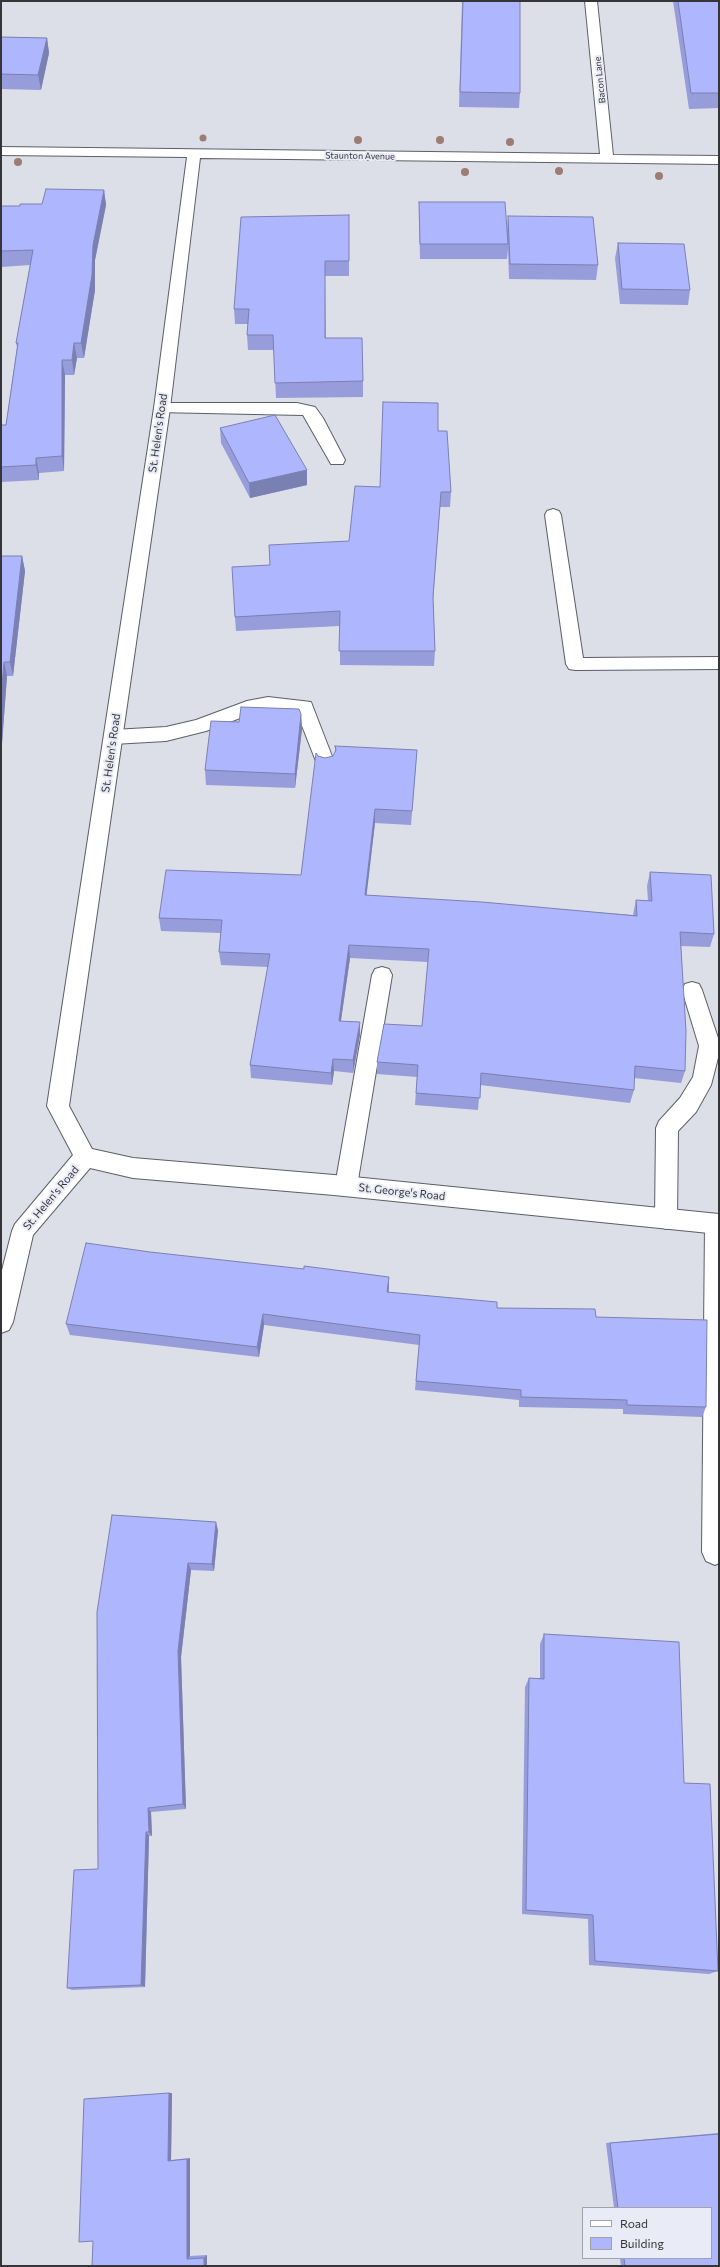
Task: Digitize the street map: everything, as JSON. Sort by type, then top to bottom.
[{"type":"street","name":"Bacon Lane","points":[[591,1],[607,159]]},
{"type":"street","name":"Staunton Avenue","points":[[1,151],[719,160]]},
{"type":"street","name":"St. Helen's Road","points":[[1,1322],[23,1231],[85,1157],[58,1106],[162,408],[194,154]]},
{"type":"street","points":[[162,408],[297,408],[309,411],[337,460]]},
{"type":"street","points":[[553,515],[575,664],[719,663]]},
{"type":"street","points":[[113,737],[166,734],[199,726],[254,706],[268,704],[304,707],[326,764]]},
{"type":"street","points":[[346,1186],[382,975]]},
{"type":"street","points":[[666,1219],[667,1128],[688,1105],[703,1079],[710,1046],[692,990]]},
{"type":"street","name":"St. George's Road","points":[[85,1157],[133,1168],[346,1186],[718,1224]]},
{"type":"street","points":[[715,1552],[718,1224]]},
{"type":"building","points":[[463,1],[520,1],[520,93],[460,92]]},
{"type":"building","points":[[678,1],[719,1],[719,93],[691,93]]},
{"type":"building","points":[[1,37],[47,38],[38,75],[1,74]]},
{"type":"building","points":[[46,189],[104,190],[93,245],[92,275],[81,343],[74,343],[72,360],[62,360],[62,456],[36,458],[36,465],[1,467],[1,425],[6,425],[18,343],[16,343],[33,250],[1,251],[1,206],[42,204]]},
{"type":"building","points":[[419,202],[505,202],[508,244],[420,244]]},
{"type":"building","points":[[349,215],[349,261],[325,261],[325,338],[362,338],[363,381],[275,383],[273,335],[247,335],[249,309],[234,309],[241,217]]},
{"type":"building","points":[[508,216],[593,217],[598,265],[510,264]]},
{"type":"building","points":[[618,243],[684,244],[690,290],[622,289]]},
{"type":"building","points":[[383,402],[438,403],[438,431],[447,431],[451,492],[441,492],[433,597],[435,651],[339,651],[340,611],[235,617],[232,567],[270,565],[269,545],[349,541],[355,486],[380,487]]},
{"type":"building","points":[[275,415],[307,470],[249,483],[220,428]]},
{"type":"building","points":[[1,556],[22,556],[10,662],[4,662],[1,697]]},
{"type":"building","points":[[241,707],[299,709],[301,714],[295,774],[205,770],[211,721],[239,722]]},
{"type":"building","points":[[335,746],[417,750],[412,811],[375,809],[365,895],[482,902],[637,916],[636,900],[652,901],[650,872],[711,875],[714,934],[680,932],[686,1031],[685,1071],[635,1066],[634,1090],[481,1073],[480,1098],[416,1093],[418,1065],[377,1062],[384,1024],[422,1026],[429,949],[349,945],[339,1021],[360,1022],[353,1060],[333,1059],[331,1073],[250,1065],[270,954],[219,952],[222,920],[159,918],[166,870],[301,875],[316,753],[318,756],[325,758],[333,756],[336,750]]},
{"type":"building","points":[[86,1243],[150,1252],[304,1269],[304,1266],[389,1277],[387,1292],[497,1302],[497,1308],[595,1309],[596,1317],[707,1320],[706,1407],[627,1405],[627,1400],[521,1397],[521,1390],[416,1381],[420,1335],[263,1314],[257,1347],[66,1324]]},
{"type":"building","points":[[112,1515],[216,1522],[212,1564],[188,1563],[178,1651],[183,1804],[148,1808],[149,1832],[146,1832],[141,1985],[67,1988],[74,1870],[98,1869],[97,1612]]},
{"type":"building","points":[[544,1634],[679,1642],[684,1783],[710,1784],[718,1971],[595,1961],[593,1915],[526,1910],[529,1678],[544,1679]]},
{"type":"building","points":[[169,2093],[168,2161],[187,2159],[187,2259],[204,2258],[204,2266],[92,2266],[93,2241],[79,2242],[84,2099]]},
{"type":"building","points":[[719,2134],[719,2266],[625,2266],[624,2259],[712,2259],[712,2207],[618,2207],[610,2143]]}]
